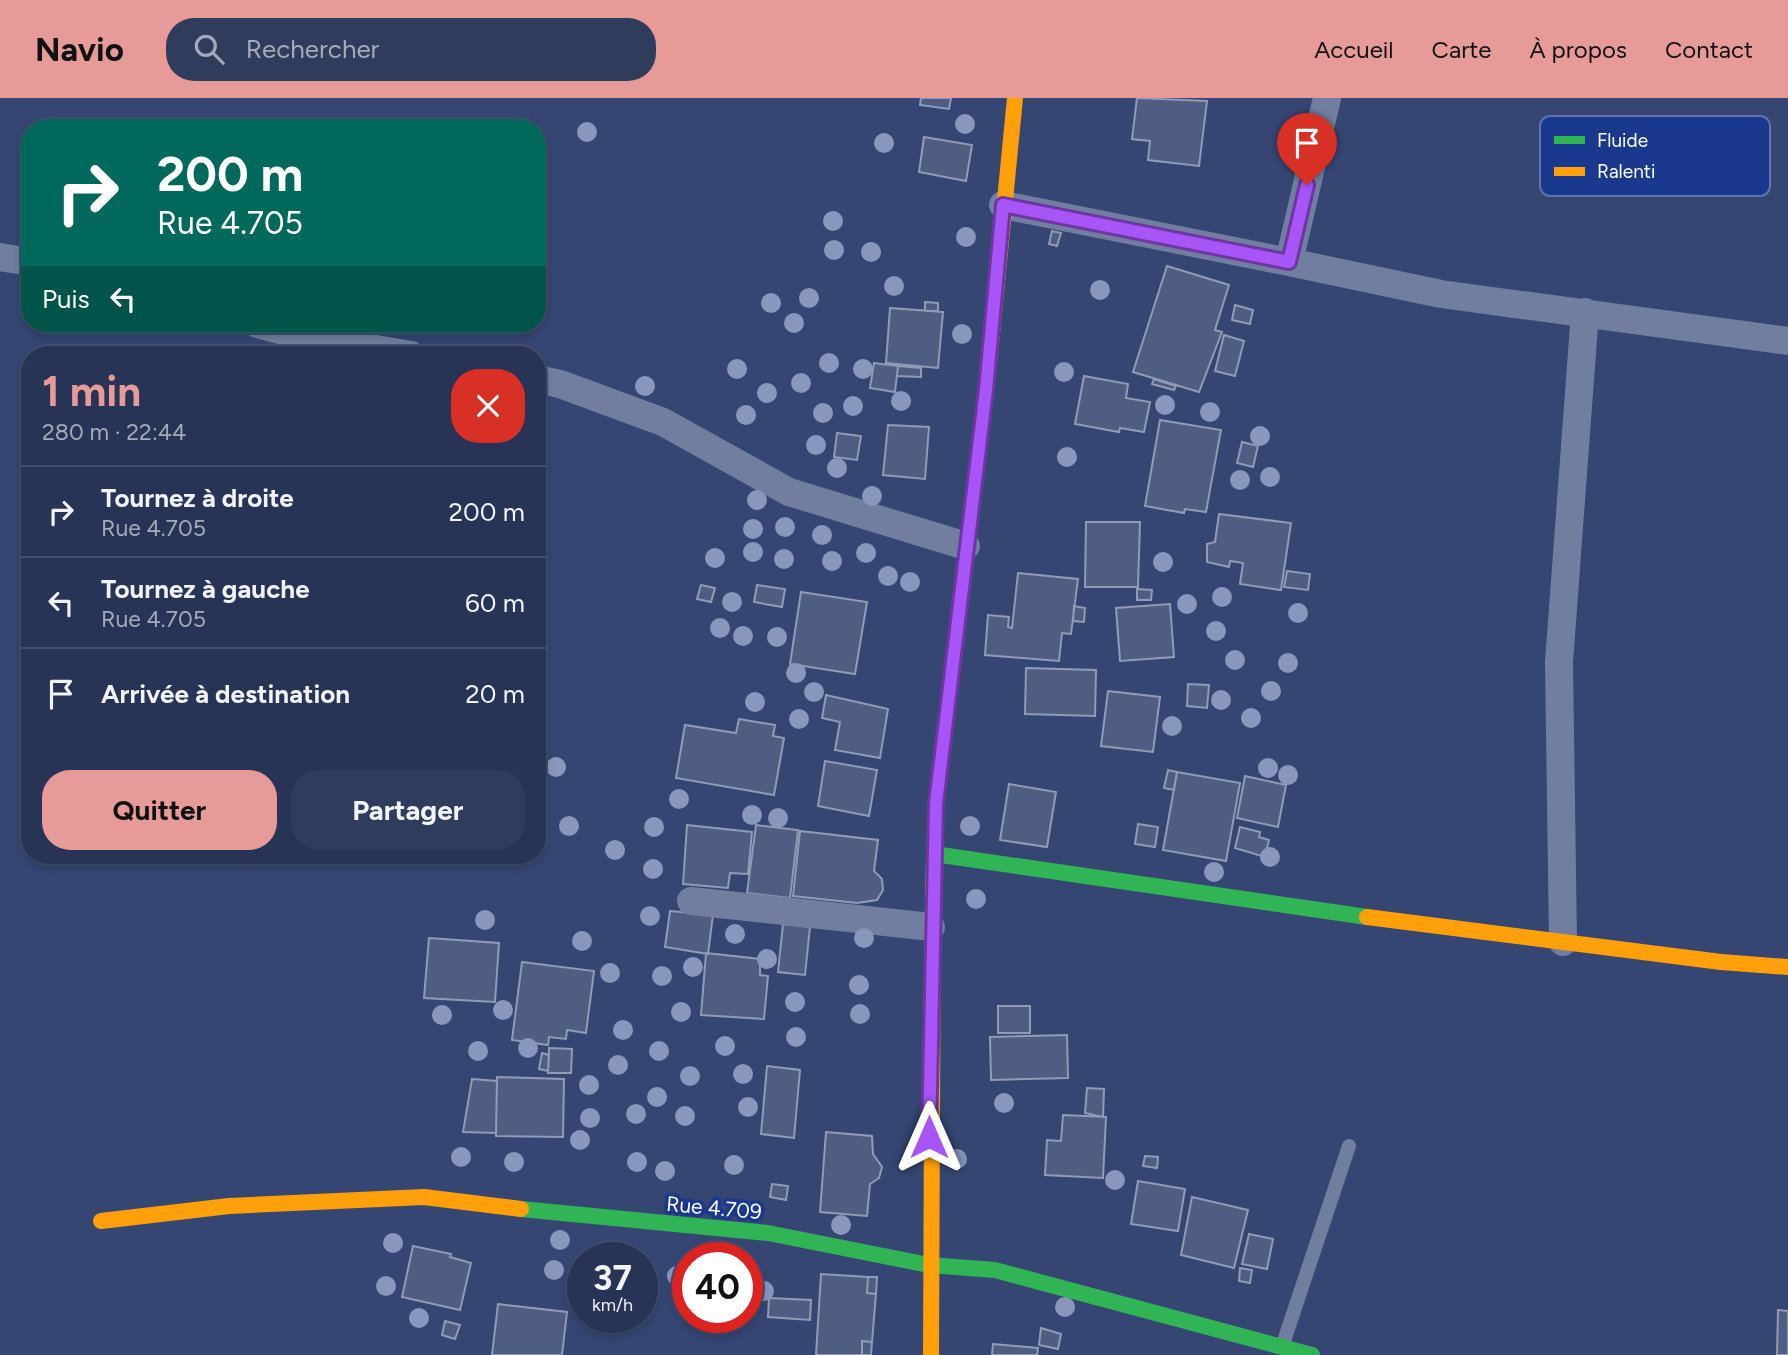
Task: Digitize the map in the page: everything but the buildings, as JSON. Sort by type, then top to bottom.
[{"type":"street","points":[[931,1355],[931,927],[936,803],[986,390],[1015,98]]},
{"type":"street","points":[[1289,262],[1327,98]]},
{"type":"street","points":[[1003,205],[1441,294],[1788,341]]},
{"type":"street","points":[[0,257],[21,260]]},
{"type":"street","points":[[1563,942],[1559,662],[1584,312]]},
{"type":"street","points":[[292,333],[359,346]]},
{"type":"street","points":[[546,381],[560,383],[663,422],[789,492],[966,547]]},
{"type":"street","points":[[934,854],[1563,942],[1721,962],[1788,967]]},
{"type":"street","points":[[691,901],[931,927]]},
{"type":"street","name":"Rue 4.709","points":[[101,1221],[229,1206],[424,1197],[590,1218],[768,1233],[929,1265],[995,1270],[1036,1279],[1312,1355]]},
{"type":"lane","points":[[1281,1348],[1349,1146]]},
{"type":"traffic: fast","points":[[933,881],[936,803],[989,364]]},
{"type":"traffic: fast","points":[[934,854],[1367,917]]},
{"type":"traffic: fast","points":[[521,1209],[768,1233],[929,1265],[995,1270],[1312,1355]]},
{"type":"traffic: slow","points":[[989,364],[1015,98]]},
{"type":"traffic: slow","points":[[931,1355],[933,881]]},
{"type":"traffic: slow","points":[[1367,917],[1721,962],[1788,967]]},
{"type":"traffic: slow","points":[[101,1221],[229,1206],[424,1197],[521,1209]]},
{"type":"route","points":[[929,1137],[931,927],[936,803],[986,390],[1003,205],[1289,262],[1307,185]]}]
